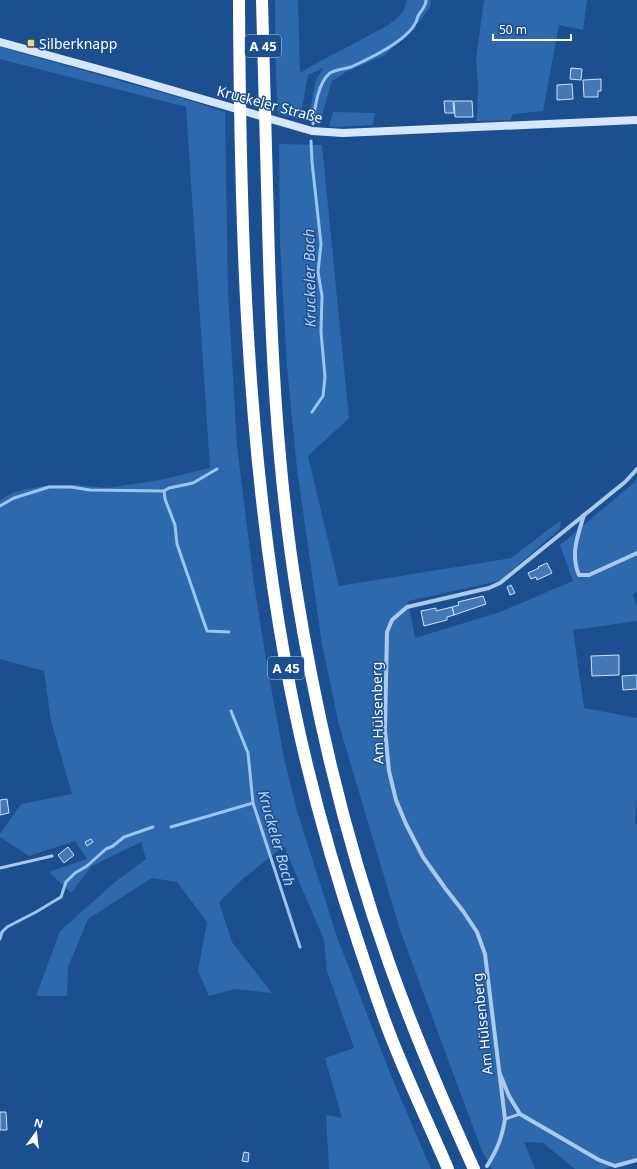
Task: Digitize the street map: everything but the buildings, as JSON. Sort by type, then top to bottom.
[{"type":"highway","name":"A 45","points":[[239,0],[240,142],[246,301],[257,459],[274,595],[285,663],[311,778],[336,874],[392,1040],[448,1169]]},
{"type":"highway","name":"A 45","points":[[262,0],[270,295],[274,380],[281,461],[296,587],[308,654],[331,764],[354,853],[384,946],[413,1028],[438,1089],[474,1169]]},
{"type":"street","name":"Kruckeler Straße","points":[[0,42],[312,131],[343,133],[637,120]]},
{"type":"street","name":"Am Hülsenberg","points":[[487,1166],[498,1148],[505,1120],[485,954],[477,932],[423,856],[406,824],[396,800],[389,771],[385,730],[387,632],[392,620],[407,607],[489,588],[500,583],[625,482],[637,469]]},
{"type":"street","points":[[584,515],[577,538],[574,557],[579,575],[589,575],[637,553]]},
{"type":"street","points":[[498,1070],[509,1096],[520,1114],[599,1160],[615,1166],[637,1160]]},
{"type":"lane","points":[[0,868],[52,856]]},
{"type":"lane","points":[[505,1120],[520,1114]]},
{"type":"shaded area","points":[[275,0],[298,0],[300,73],[394,21],[403,12],[407,0],[431,0],[430,7],[419,22],[385,55],[346,72],[332,81],[319,125],[311,123],[309,115],[316,80],[323,68],[308,75],[300,119],[278,114]]},
{"type":"shaded area","points":[[484,0],[587,0],[583,30],[559,25],[543,111],[513,114],[510,120],[477,121],[478,83],[476,59]]},
{"type":"shaded area","points":[[0,47],[181,98],[225,112],[228,291],[237,446],[254,584],[284,758],[297,811],[337,937],[392,1078],[431,1169],[329,1169],[326,1115],[342,1118],[325,1058],[354,1048],[327,971],[324,940],[284,846],[245,877],[219,902],[232,942],[272,993],[235,989],[209,996],[198,971],[207,922],[177,882],[152,878],[88,919],[68,967],[67,996],[36,996],[60,931],[115,882],[146,859],[141,842],[92,866],[71,893],[49,872],[87,859],[75,841],[29,856],[0,837],[0,834],[21,804],[72,794],[51,721],[44,671],[0,659],[0,500],[14,492],[49,485],[77,485],[107,488],[160,480],[210,468],[186,107],[0,59]]},
{"type":"shaded area","points":[[333,112],[375,113],[373,125],[329,126]]},
{"type":"shaded area","points":[[279,144],[322,145],[349,418],[308,456],[339,586],[511,558],[561,520],[560,529],[499,581],[408,601],[415,638],[500,612],[573,581],[560,545],[637,480],[637,592],[633,594],[637,607],[637,621],[573,630],[584,708],[637,718],[637,796],[635,823],[637,824],[637,1158],[604,1169],[575,1169],[543,1143],[524,1142],[535,1169],[492,1169],[482,1151],[400,930],[339,725],[322,644],[297,469],[287,367],[280,243]]},
{"type":"waterway","name":"Kruckeler Bach","points":[[313,124],[317,97],[326,77],[332,72],[351,67],[368,59],[405,36],[412,29],[424,7],[426,0]]},
{"type":"waterway","name":"Kruckeler Bach","points":[[311,141],[321,244],[318,272],[322,296],[321,332],[325,377],[323,396],[312,412]]},
{"type":"waterway","name":"Kruckeler Bach","points":[[217,469],[193,483],[169,488],[164,491],[165,499],[175,525],[177,544],[207,631],[229,632]]},
{"type":"waterway","points":[[0,506],[14,498],[49,487],[71,487],[90,490],[164,491]]},
{"type":"waterway","name":"Kruckeler Bach","points":[[231,711],[248,753],[253,803],[300,947]]},
{"type":"waterway","points":[[171,827],[253,803]]},
{"type":"waterway","points":[[0,939],[2,932],[7,927],[61,897],[66,882],[75,873],[87,866],[106,849],[113,846],[124,837],[153,827]]},
{"type":"place","name":"Silberknapp","points":[[31,43]]}]
